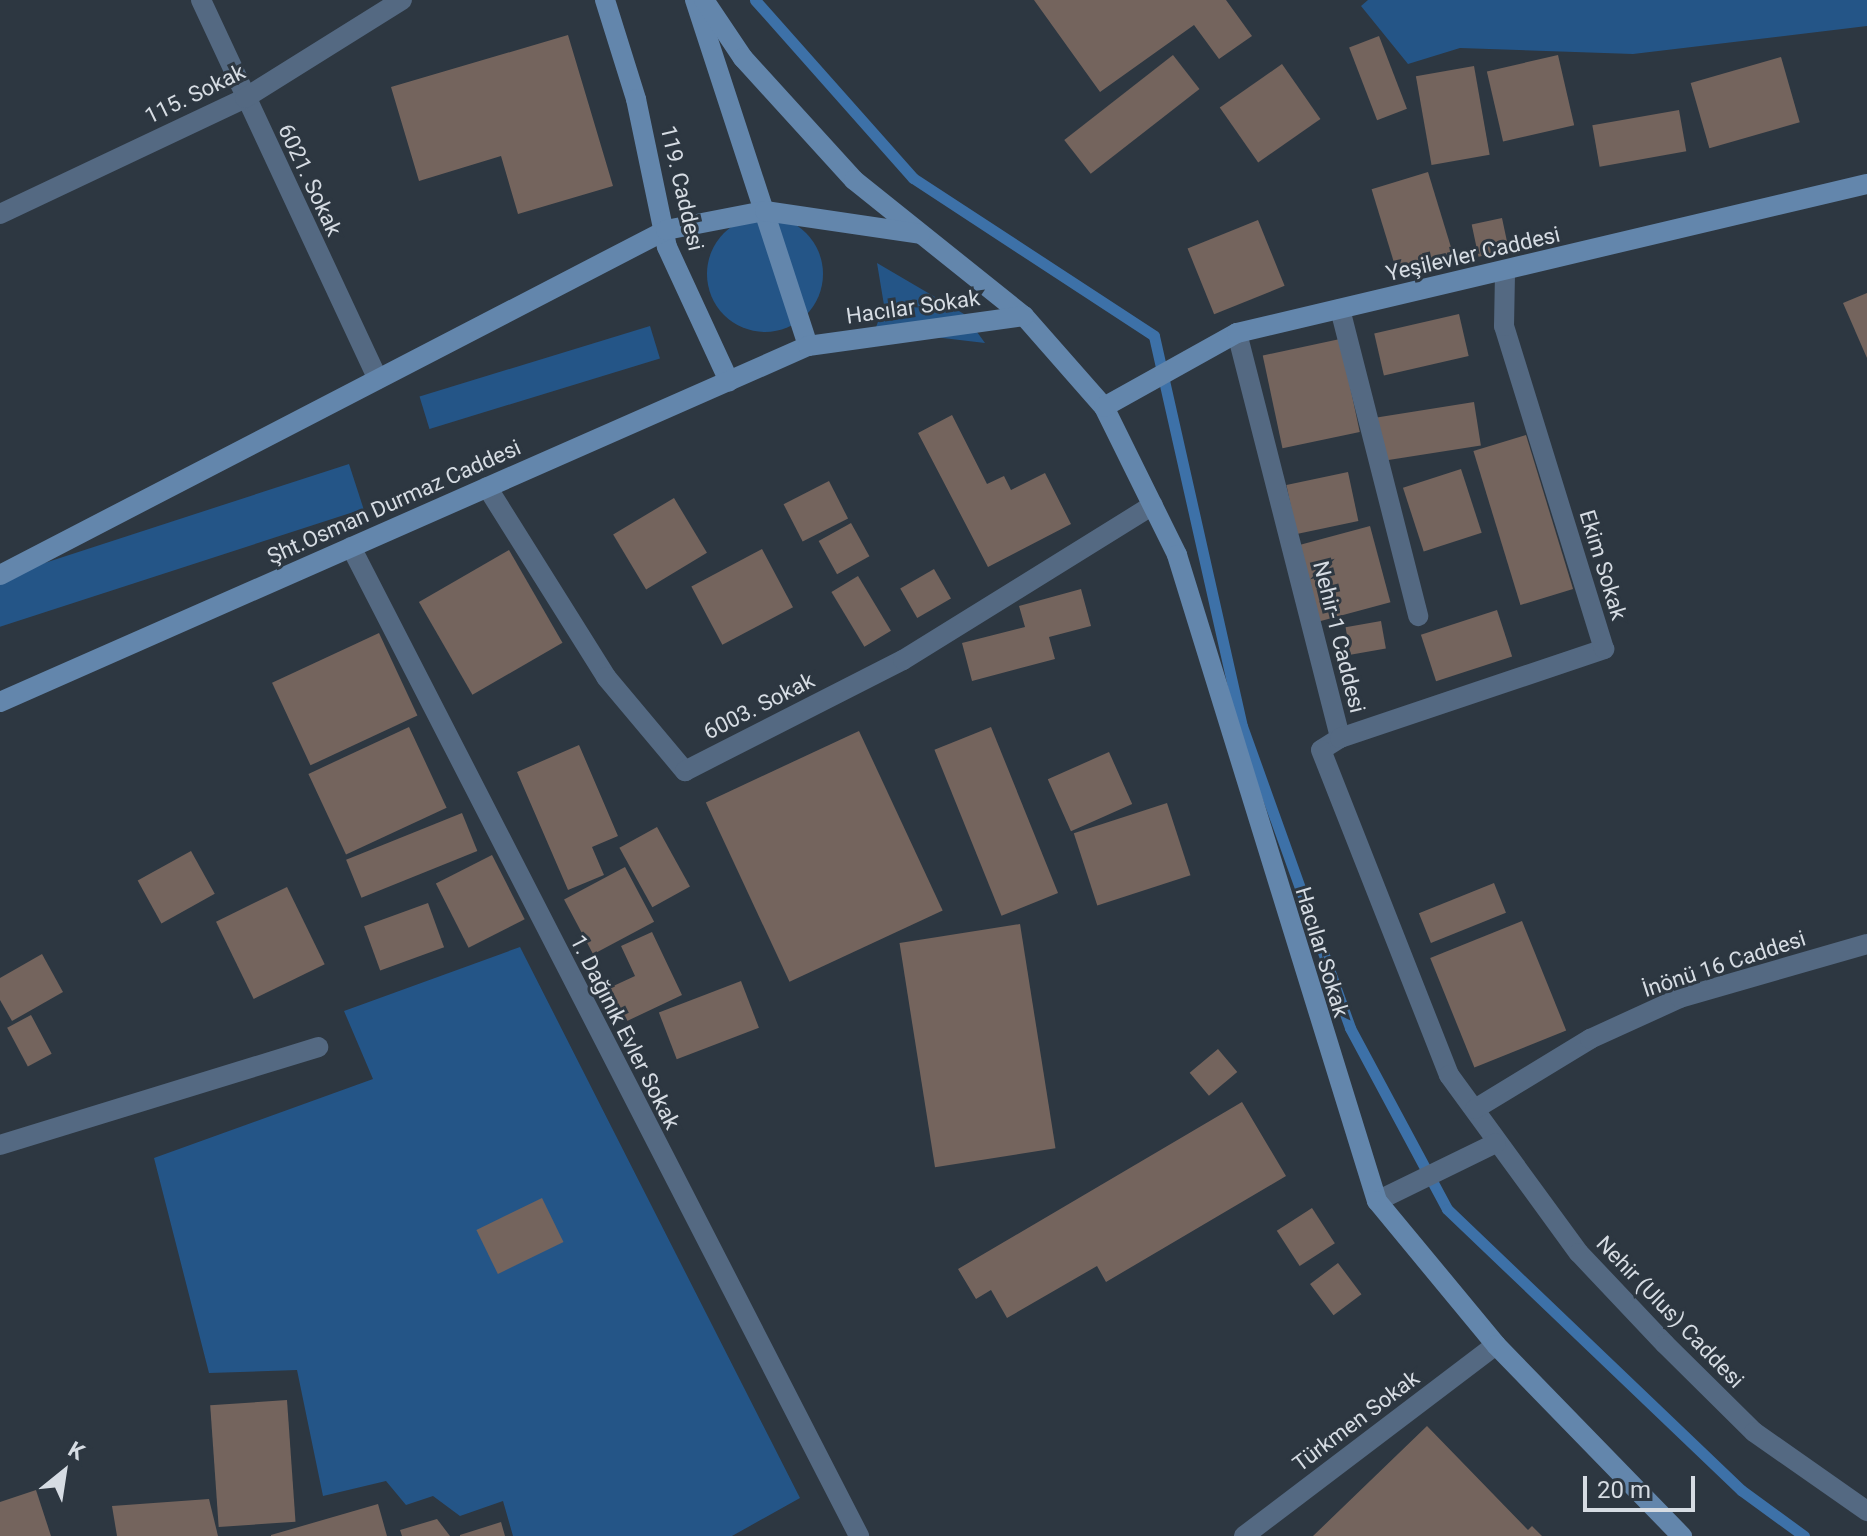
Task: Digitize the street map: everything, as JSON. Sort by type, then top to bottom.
[{"type":"street","name":"6021. Sokak","points":[[201,0],[378,379]]},
{"type":"street","name":"115. Sokak","points":[[0,214],[245,98],[402,0]]},
{"type":"street","name":"119. Caddesi","points":[[605,0],[666,230],[667,247],[729,381]]},
{"type":"street","points":[[695,0],[808,346]]},
{"type":"street","points":[[704,0],[743,58],[854,180],[924,234]]},
{"type":"street","name":"Yeşilevler Caddesi","points":[[1104,407],[1237,333],[1505,273],[1867,184]]},
{"type":"street","points":[[0,575],[666,230],[765,211],[924,234]]},
{"type":"street","name":"Hacılar Sokak","points":[[924,234],[1024,316],[1104,407],[1177,555],[1377,1201],[1496,1345],[1682,1536]]},
{"type":"street","name":"Ekim Sokak","points":[[1340,738],[1604,649],[1504,326],[1505,273]]},
{"type":"street","points":[[1340,309],[1418,616]]},
{"type":"street","name":"Hacılar Sokak","points":[[808,346],[1024,316]]},
{"type":"street","name":"Nehir-1 Caddesi","points":[[1237,333],[1340,738],[1321,750],[1449,1075],[1475,1109]]},
{"type":"street","name":"Şht.Osman Durmaz Caddesi","points":[[0,702],[808,346]]},
{"type":"street","name":"6003. Sokak","points":[[487,487],[606,677],[685,771],[903,660],[1153,505]]},
{"type":"street","name":"1. Dağınık Evler Sokak","points":[[351,547],[859,1536]]},
{"type":"street","name":"İnönü 16 Caddesi","points":[[1475,1109],[1590,1039],[1680,998],[1867,944]]},
{"type":"street","points":[[0,1145],[318,1047]]},
{"type":"street","name":"Nehir (Ulus) Caddesi","points":[[1475,1109],[1496,1143],[1579,1253],[1754,1432],[1867,1511]]},
{"type":"street","points":[[1377,1201],[1472,1160],[1496,1143]]},
{"type":"street","name":"Türkmen Sokak","points":[[1244,1536],[1496,1345]]},
{"type":"shaded area","points":[[1368,0],[1867,0],[1867,26],[1633,54],[1460,48],[1408,64],[1361,6]]},
{"type":"shaded area","points":[[765,216],[787,220],[806,233],[819,252],[823,274],[819,296],[806,315],[787,328],[765,332],[743,328],[724,315],[711,296],[707,274],[711,252],[724,233],[743,220]]},
{"type":"shaded area","points":[[877,263],[964,314],[985,343],[875,330],[884,305]]},
{"type":"shaded area","points":[[650,326],[660,359],[429,429],[420,396]]},
{"type":"shaded area","points":[[349,464],[364,509],[0,627],[0,577]]},
{"type":"shaded area","points":[[520,947],[800,1498],[732,1536],[513,1536],[503,1501],[460,1516],[433,1496],[406,1505],[386,1481],[323,1496],[297,1370],[209,1373],[154,1158],[373,1079],[344,1011]]},
{"type":"building","points":[[1034,0],[1226,0],[1252,36],[1219,59],[1194,25],[1100,92]]},
{"type":"building","points":[[568,35],[613,186],[518,214],[501,156],[419,181],[391,87]]},
{"type":"building","points":[[1379,36],[1407,109],[1377,120],[1349,47]]},
{"type":"building","points":[[1173,55],[1199,89],[1091,174],[1064,140]]},
{"type":"building","points":[[1558,55],[1574,125],[1503,142],[1487,71]]},
{"type":"building","points":[[1781,57],[1800,122],[1709,148],[1691,83]]},
{"type":"building","points":[[1282,64],[1320,119],[1258,162],[1220,108]]},
{"type":"building","points":[[1474,66],[1490,155],[1432,165],[1416,76]]},
{"type":"building","points":[[1679,110],[1686,151],[1600,167],[1592,125]]},
{"type":"building","points":[[1428,172],[1453,254],[1397,271],[1372,189]]},
{"type":"building","points":[[1502,218],[1509,250],[1479,257],[1472,224]]},
{"type":"building","points":[[1258,220],[1285,286],[1214,314],[1188,248]]},
{"type":"building","points":[[1867,293],[1867,358],[1843,303]]},
{"type":"building","points":[[1459,314],[1469,356],[1384,375],[1374,334]]},
{"type":"building","points":[[1340,339],[1360,432],[1282,448],[1263,355]]},
{"type":"building","points":[[1474,402],[1481,445],[1382,461],[1375,418]]},
{"type":"building","points":[[952,415],[987,484],[1004,476],[1011,490],[1045,473],[1071,524],[988,567],[918,433]]},
{"type":"building","points":[[1526,435],[1573,589],[1520,605],[1473,451]]},
{"type":"building","points":[[1461,469],[1482,533],[1424,552],[1403,488]]},
{"type":"building","points":[[1348,472],[1358,521],[1297,534],[1286,485]]},
{"type":"building","points":[[829,481],[848,518],[803,542],[784,504]]},
{"type":"building","points":[[674,498],[707,553],[646,589],[613,535]]},
{"type":"building","points":[[851,523],[869,556],[837,574],[819,541]]},
{"type":"building","points":[[1370,526],[1390,602],[1318,622],[1298,545]]},
{"type":"building","points":[[762,549],[793,607],[722,645],[691,587]]},
{"type":"building","points":[[509,550],[562,643],[472,695],[419,602]]},
{"type":"building","points":[[934,569],[951,598],[917,618],[900,588]]},
{"type":"building","points":[[858,576],[891,631],[864,647],[831,592]]},
{"type":"building","points":[[1081,589],[1091,626],[1049,637],[1055,659],[972,681],[962,643],[1025,627],[1019,606]]},
{"type":"building","points":[[1497,610],[1512,657],[1436,681],[1421,635]]},
{"type":"building","points":[[1381,621],[1386,649],[1350,655],[1346,627]]},
{"type":"building","points":[[379,633],[417,715],[311,765],[272,683]]},
{"type":"building","points":[[409,727],[447,808],[346,855],[308,774]]},
{"type":"building","points":[[991,727],[1058,893],[1001,916],[934,750]]},
{"type":"building","points":[[859,731],[943,910],[790,982],[706,802]]},
{"type":"building","points":[[579,745],[618,836],[592,847],[604,875],[568,890],[517,772]]},
{"type":"building","points":[[1109,752],[1132,804],[1071,831],[1048,779]]},
{"type":"building","points":[[1167,803],[1190,875],[1097,906],[1074,833]]},
{"type":"building","points":[[462,813],[477,851],[361,898],[346,860]]},
{"type":"building","points":[[657,827],[690,886],[652,907],[619,848]]},
{"type":"building","points":[[191,851],[215,894],[161,923],[138,881]]},
{"type":"building","points":[[492,855],[525,919],[469,948],[436,884]]},
{"type":"building","points":[[625,867],[654,922],[593,954],[564,899]]},
{"type":"building","points":[[1494,883],[1506,913],[1431,943],[1419,913]]},
{"type":"building","points":[[287,887],[325,964],[254,999],[216,922]]},
{"type":"building","points":[[428,903],[444,947],[380,970],[364,926]]},
{"type":"building","points":[[1522,921],[1566,1030],[1474,1067],[1430,958]]},
{"type":"building","points":[[1020,924],[1056,1148],[935,1167],[900,943]]},
{"type":"building","points":[[652,932],[682,995],[625,1022],[609,988],[635,976],[621,946]]},
{"type":"building","points":[[42,954],[63,992],[12,1021],[0,1000],[0,978]]},
{"type":"building","points":[[741,981],[759,1028],[677,1059],[659,1013]]},
{"type":"building","points":[[31,1015],[52,1054],[28,1067],[7,1028]]},
{"type":"building","points":[[1218,1049],[1237,1072],[1209,1096],[1190,1073]]},
{"type":"building","points":[[1242,1102],[1286,1176],[1106,1282],[1097,1266],[1007,1318],[991,1290],[976,1299],[958,1269]]},
{"type":"building","points":[[542,1198],[563,1242],[498,1274],[476,1230]]},
{"type":"building","points":[[1312,1208],[1335,1243],[1300,1266],[1277,1231]]},
{"type":"building","points":[[1338,1263],[1361,1294],[1334,1315],[1310,1284]]},
{"type":"building","points":[[287,1400],[296,1522],[219,1527],[210,1405]]},
{"type":"building","points":[[1427,1426],[1528,1530],[1532,1526],[1542,1536],[1313,1536]]},
{"type":"building","points":[[36,1490],[51,1536],[0,1536],[0,1502]]},
{"type":"building","points":[[209,1499],[218,1536],[117,1536],[112,1506]]},
{"type":"building","points":[[378,1504],[387,1536],[271,1536],[271,1535]]},
{"type":"building","points":[[437,1519],[450,1536],[402,1536],[400,1530]]},
{"type":"building","points":[[501,1522],[505,1536],[460,1536],[460,1535]]},
{"type":"waterway","points":[[755,0],[913,178],[1154,336],[1242,726],[1350,1028],[1447,1209],[1741,1490],[1804,1536]]}]
